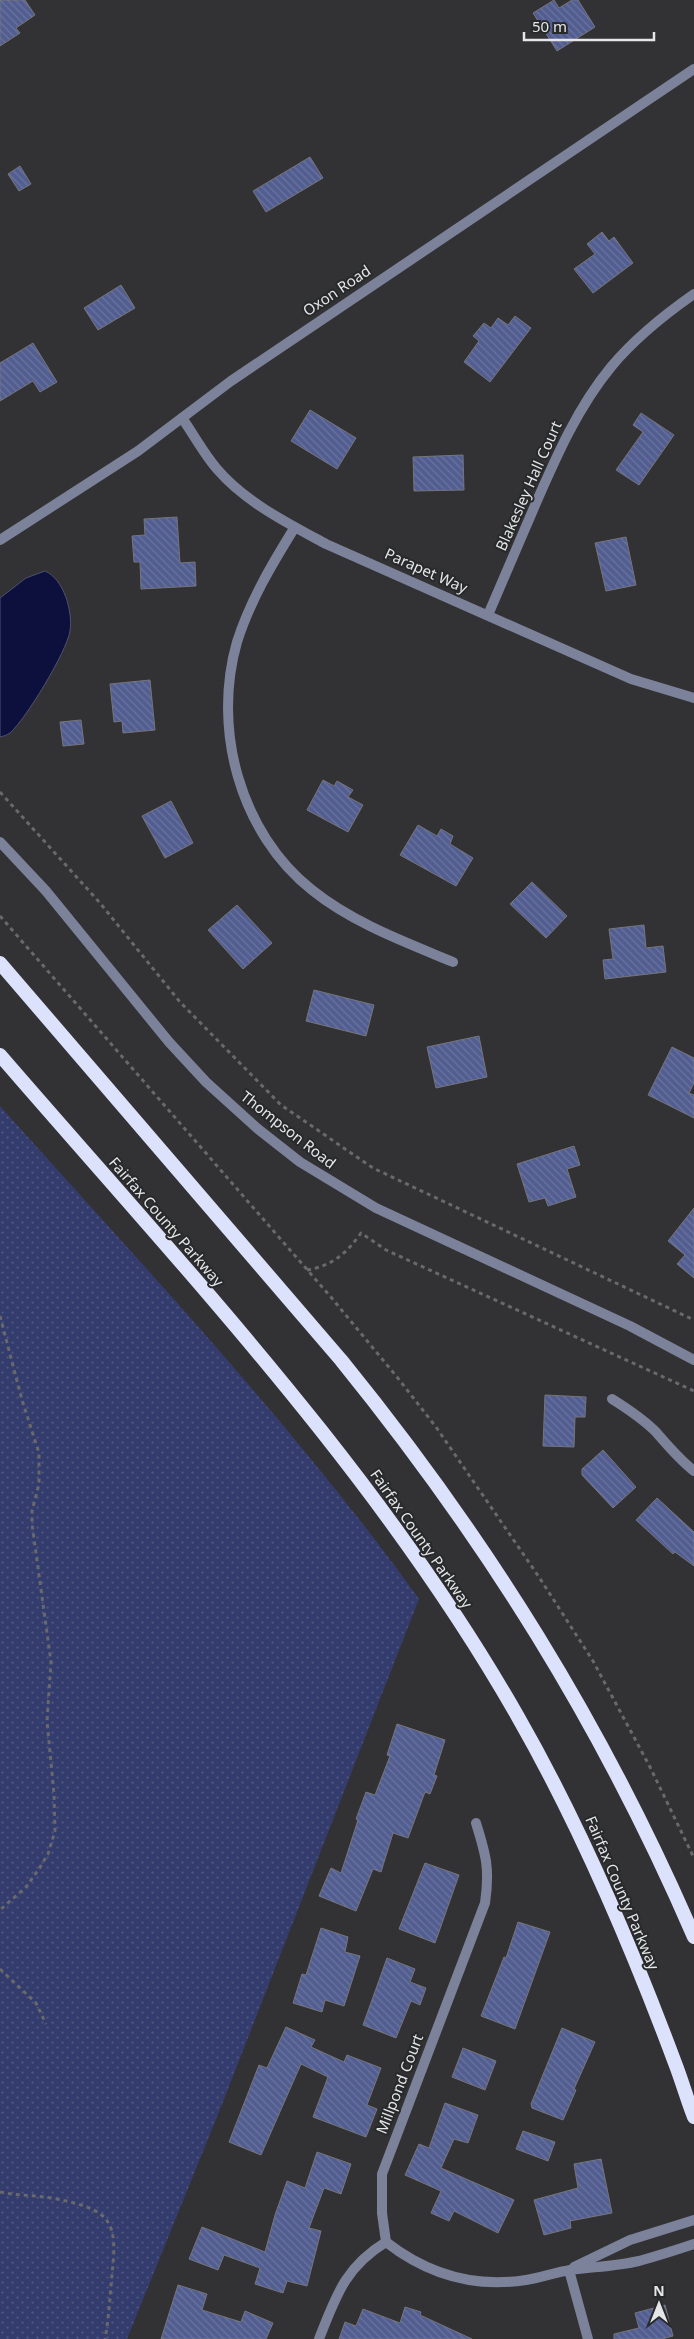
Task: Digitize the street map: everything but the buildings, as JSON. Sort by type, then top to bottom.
[{"type":"highway","points":[[0,963],[335,1352],[386,1415],[451,1502],[512,1593],[559,1668],[603,1746],[660,1858],[694,1937]]},
{"type":"highway","name":"Fairfax County Parkway","points":[[0,1055],[328,1439],[389,1519],[469,1636],[519,1718],[574,1822],[606,1893],[675,2063],[694,2117]]},
{"type":"street","name":"Oxon Road","points":[[0,540],[138,451],[231,381],[694,69]]},
{"type":"street","name":"Blakesley Hall Court","points":[[488,615],[559,450],[595,389],[612,366],[636,340],[668,312],[694,294]]},
{"type":"street","name":"Parapet Way","points":[[182,418],[217,470],[252,500],[294,527],[326,544],[631,679],[694,698]]},
{"type":"street","points":[[294,527],[267,573],[248,612],[232,664],[228,697],[229,728],[234,761],[243,792],[253,816],[268,842],[286,865],[310,889],[330,904],[396,939],[453,962]]},
{"type":"street","name":"Thompson Road","points":[[0,842],[46,891],[168,1042],[206,1082],[258,1129],[300,1162],[376,1208],[630,1326],[694,1360]]},
{"type":"street","points":[[612,1399],[635,1414],[654,1431],[681,1461],[694,1471]]},
{"type":"street","name":"Millpond Court","points":[[386,2242],[382,2213],[382,2174],[485,1903],[488,1879],[487,1858],[476,1823]]},
{"type":"street","points":[[569,2270],[630,2240],[694,2220]]},
{"type":"street","points":[[319,2339],[344,2280],[356,2264],[386,2242],[405,2257],[455,2278],[479,2282],[504,2283],[527,2280],[569,2270],[638,2261],[694,2244]]},
{"type":"street","points":[[569,2270],[588,2339]]},
{"type":"path","points":[[0,792],[100,903],[180,1002],[281,1105],[373,1168],[694,1320]]},
{"type":"path","points":[[307,1270],[323,1267],[339,1258],[361,1232],[386,1250],[694,1392]]},
{"type":"path","points":[[0,1316],[22,1400],[39,1453],[39,1479],[32,1524],[51,1662],[47,1721],[55,1821],[52,1842],[39,1869],[26,1887],[0,1910]]},
{"type":"path","points":[[0,1969],[36,2002],[46,2024]]},
{"type":"path","points":[[0,2192],[56,2198],[90,2207],[107,2220],[113,2228],[114,2252],[105,2339]]},
{"type":"shaded area","points":[[45,571],[57,581],[66,597],[71,623],[70,631],[62,653],[26,714],[10,733],[0,737],[0,598],[26,578]]},
{"type":"shaded area","points":[[0,1106],[163,1287],[269,1409],[371,1534],[419,1599],[219,2112],[127,2339],[0,2339]]}]
